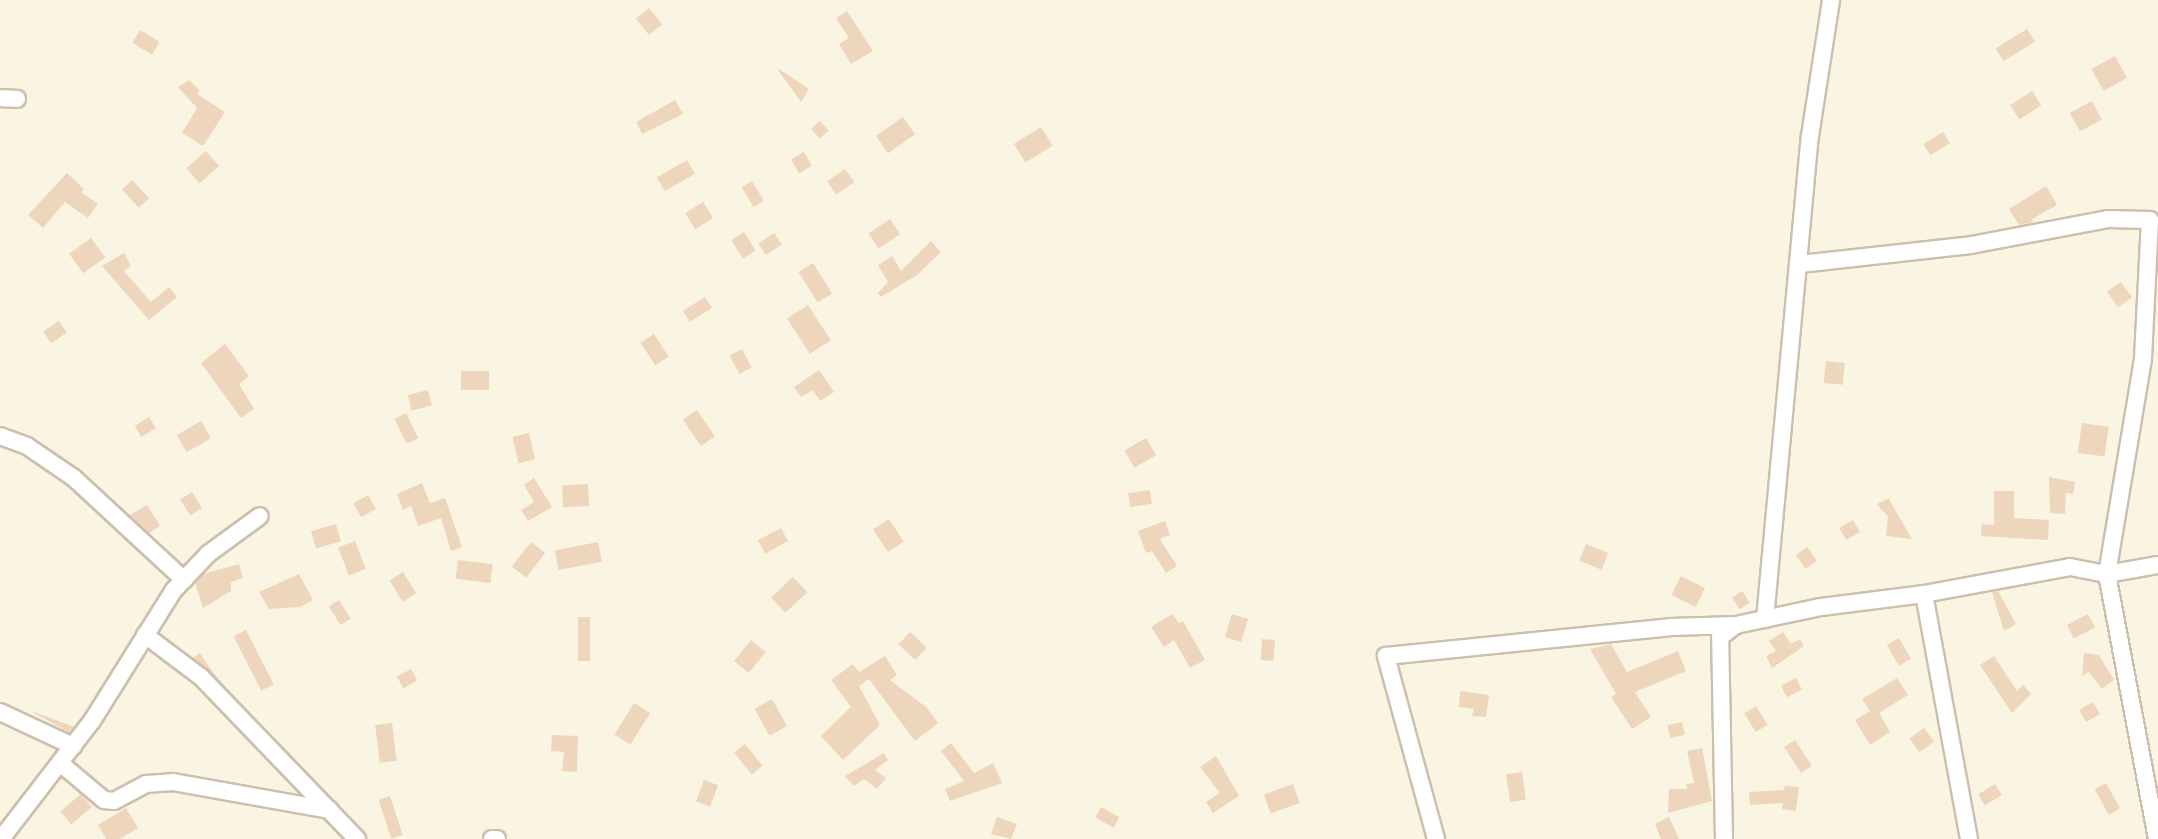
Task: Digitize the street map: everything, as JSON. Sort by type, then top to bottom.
[{"type":"street","points":[[1765,619],[1810,136],[1831,0]]},
{"type":"street","points":[[1800,264],[1971,245],[2108,219],[2150,220],[2143,359],[2107,574],[2157,839]]},
{"type":"street","points":[[0,436],[27,446],[74,478],[184,580]]},
{"type":"street","points":[[1,839],[73,746],[184,580],[208,554],[260,516]]},
{"type":"street","points":[[1436,839],[1386,656],[1736,625],[2070,567],[2107,574],[2158,565]]},
{"type":"street","points":[[1924,594],[1969,839]]},
{"type":"street","points":[[1724,839],[1720,637],[1736,625]]},
{"type":"street","points":[[145,635],[201,677],[358,839]]},
{"type":"street","points":[[0,712],[73,746]]},
{"type":"street","points":[[60,763],[104,800],[114,801],[146,784],[173,782],[330,810]]},
{"type":"building","points":[[649,8],[662,24],[649,35],[636,19]]},
{"type":"building","points":[[847,11],[873,51],[851,64],[839,44],[849,38],[836,18]]},
{"type":"building","points":[[2027,29],[2035,42],[2004,61],[1996,49]]},
{"type":"building","points":[[140,30],[160,42],[152,55],[132,43]]},
{"type":"building","points":[[2115,56],[2127,78],[2104,91],[2091,69]]},
{"type":"building","points":[[778,70],[809,89],[801,102]]},
{"type":"building","points":[[189,80],[200,91],[197,94],[225,112],[203,146],[182,133],[197,108],[178,87]]},
{"type":"building","points":[[2032,91],[2041,105],[2019,119],[2010,105]]},
{"type":"building","points":[[675,100],[683,114],[642,134],[636,122]]},
{"type":"building","points":[[2092,101],[2102,120],[2080,131],[2070,113]]},
{"type":"building","points":[[903,117],[915,134],[888,153],[876,136]]},
{"type":"building","points":[[820,121],[829,131],[820,139],[811,129]]},
{"type":"building","points":[[1041,127],[1053,146],[1026,163],[1014,144]]},
{"type":"building","points":[[1943,132],[1950,143],[1930,155],[1923,144]]},
{"type":"building","points":[[206,151],[219,166],[199,183],[186,168]]},
{"type":"building","points":[[804,152],[812,166],[799,173],[791,160]]},
{"type":"building","points":[[687,160],[695,174],[665,191],[657,178]]},
{"type":"building","points":[[845,169],[854,182],[836,195],[827,182]]},
{"type":"building","points":[[67,173],[84,189],[81,192],[98,204],[88,218],[65,202],[43,228],[28,215]]},
{"type":"building","points":[[132,180],[149,198],[139,208],[122,190]]},
{"type":"building","points":[[752,181],[764,201],[754,207],[742,187]]},
{"type":"building","points":[[2046,186],[2057,205],[2032,219],[2033,222],[2019,225],[2009,209]]},
{"type":"building","points":[[703,202],[713,218],[695,229],[685,213]]},
{"type":"building","points":[[890,219],[900,234],[879,248],[868,234]]},
{"type":"building","points":[[744,232],[756,251],[743,259],[731,240]]},
{"type":"building","points":[[774,233],[782,245],[766,255],[758,244]]},
{"type":"building","points":[[91,238],[105,257],[83,273],[69,254]]},
{"type":"building","points":[[931,241],[941,252],[917,275],[881,297],[878,293],[888,282],[878,265],[892,256],[901,271]]},
{"type":"building","points":[[124,253],[131,266],[124,271],[151,302],[169,287],[177,297],[149,320],[102,266]]},
{"type":"building","points":[[813,263],[832,294],[818,303],[799,272]]},
{"type":"building","points":[[2121,282],[2132,298],[2118,307],[2107,292]]},
{"type":"building","points":[[705,297],[712,308],[690,322],[683,311]]},
{"type":"building","points":[[808,305],[831,340],[810,354],[787,319]]},
{"type":"building","points":[[59,321],[67,333],[51,343],[43,332]]},
{"type":"building","points":[[654,334],[669,357],[655,365],[641,343]]},
{"type":"building","points":[[225,344],[249,376],[239,384],[254,409],[241,418],[201,363]]},
{"type":"building","points":[[742,349],[752,368],[739,374],[730,356]]},
{"type":"building","points":[[1826,361],[1845,363],[1843,385],[1824,383]]},
{"type":"building","points":[[819,370],[834,392],[820,401],[813,390],[801,397],[794,387]]},
{"type":"building","points":[[461,371],[489,371],[489,390],[461,390]]},
{"type":"building","points":[[428,390],[432,406],[411,411],[408,395]]},
{"type":"building","points":[[697,410],[715,437],[701,446],[683,420]]},
{"type":"building","points":[[406,413],[418,438],[407,444],[394,419]]},
{"type":"building","points":[[149,417],[156,428],[141,437],[135,426]]},
{"type":"building","points":[[201,421],[211,438],[187,452],[177,435]]},
{"type":"building","points":[[2082,423],[2109,427],[2105,456],[2078,453]]},
{"type":"building","points":[[529,433],[535,459],[519,463],[512,437]]},
{"type":"building","points":[[1146,438],[1156,455],[1134,468],[1124,450]]},
{"type":"building","points":[[2049,477],[2075,482],[2073,494],[2066,493],[2065,514],[2050,513]]},
{"type":"building","points":[[534,478],[552,507],[528,521],[521,510],[534,502],[524,485]]},
{"type":"building","points":[[422,483],[430,503],[445,498],[462,547],[451,551],[441,518],[418,526],[411,506],[403,510],[397,494]]},
{"type":"building","points":[[588,484],[589,506],[563,507],[562,485]]},
{"type":"building","points":[[1150,490],[1152,504],[1130,507],[1128,493]]},
{"type":"building","points":[[1994,491],[2014,491],[2014,518],[2049,520],[2048,540],[1981,536],[1982,524],[1994,525]]},
{"type":"building","points":[[192,492],[202,508],[190,516],[180,499]]},
{"type":"building","points":[[368,495],[376,509],[361,517],[353,504]]},
{"type":"building","points":[[1889,498],[1912,539],[1886,536],[1888,517],[1877,504]]},
{"type":"building","points":[[147,505],[160,526],[149,533],[130,515]]},
{"type":"building","points":[[889,519],[904,542],[888,552],[873,529]]},
{"type":"building","points":[[1853,520],[1860,532],[1846,540],[1839,528]]},
{"type":"building","points":[[1165,521],[1170,535],[1160,539],[1177,566],[1166,573],[1152,551],[1146,553],[1138,531]]},
{"type":"building","points":[[336,524],[341,541],[316,548],[311,531]]},
{"type":"building","points":[[781,528],[788,541],[765,553],[758,540]]},
{"type":"building","points":[[355,541],[366,569],[349,575],[338,547]]},
{"type":"building","points":[[531,542],[545,553],[526,578],[512,566]]},
{"type":"building","points":[[598,542],[602,562],[559,570],[555,550]]},
{"type":"building","points":[[1586,544],[1608,553],[1602,570],[1579,561]]},
{"type":"building","points":[[1807,547],[1817,561],[1806,569],[1796,555]]},
{"type":"building","points":[[458,560],[493,564],[490,583],[456,579]]},
{"type":"building","points":[[239,564],[243,578],[231,582],[231,591],[203,608],[195,583],[203,574]]},
{"type":"building","points":[[403,572],[416,593],[403,602],[389,580]]},
{"type":"building","points":[[299,574],[313,600],[300,607],[269,609],[259,592]]},
{"type":"building","points":[[1681,576],[1705,588],[1696,607],[1671,595]]},
{"type":"building","points":[[793,577],[807,592],[785,613],[771,597]]},
{"type":"building","points":[[1742,591],[1750,603],[1740,609],[1732,598]]},
{"type":"building","points":[[1998,591],[2016,624],[2004,631],[1992,592]]},
{"type":"building","points":[[339,600],[351,619],[340,625],[329,606]]},
{"type":"building","points":[[1172,614],[1179,623],[1183,621],[1205,660],[1190,668],[1174,640],[1164,647],[1151,627]]},
{"type":"building","points":[[1232,614],[1248,619],[1241,642],[1225,637]]},
{"type":"building","points":[[2088,614],[2095,627],[2074,639],[2067,625]]},
{"type":"building","points":[[578,617],[590,617],[590,661],[578,661]]},
{"type":"building","points":[[246,630],[274,684],[261,691],[234,636]]},
{"type":"building","points":[[910,632],[927,648],[915,660],[898,644]]},
{"type":"building","points":[[1783,632],[1791,644],[1800,639],[1804,646],[1772,668],[1766,656],[1776,651],[1769,641]]},
{"type":"building","points":[[1899,638],[1911,659],[1899,666],[1887,645]]},
{"type":"building","points":[[1262,639],[1275,640],[1274,661],[1261,660]]},
{"type":"building","points":[[751,640],[766,652],[749,673],[734,661]]},
{"type":"building","points":[[1611,644],[1627,672],[1678,651],[1686,671],[1635,692],[1651,717],[1632,729],[1611,697],[1616,694],[1590,649]]},
{"type":"building","points":[[200,653],[209,667],[225,687],[193,658]]},
{"type":"building","points":[[2084,653],[2099,655],[2114,680],[2102,689],[2089,672],[2082,676]]},
{"type":"building","points":[[885,656],[897,675],[890,680],[926,707],[938,723],[915,741],[869,679],[859,686],[880,725],[843,760],[821,736],[851,707],[831,680],[853,664],[859,672]]},
{"type":"building","points":[[1994,656],[2017,691],[2023,685],[2031,694],[2012,713],[1980,665]]},
{"type":"building","points":[[411,669],[417,680],[403,688],[397,677]]},
{"type":"building","points":[[1796,678],[1802,690],[1787,697],[1781,686]]},
{"type":"building","points":[[1897,678],[1908,695],[1879,713],[1890,732],[1870,745],[1855,720],[1870,711],[1862,699]]},
{"type":"building","points":[[1460,691],[1489,695],[1486,717],[1472,716],[1474,709],[1459,707]]},
{"type":"building","points":[[772,699],[787,726],[770,736],[755,709]]},
{"type":"building","points":[[2093,702],[2100,714],[2086,722],[2079,710]]},
{"type":"building","points":[[634,703],[650,713],[631,744],[614,734]]},
{"type":"building","points":[[1756,706],[1768,725],[1756,732],[1744,713]]},
{"type":"building","points":[[29,710],[74,727],[70,733]]},
{"type":"building","points":[[1682,722],[1685,735],[1670,738],[1667,725]]},
{"type":"building","points":[[392,723],[397,761],[380,763],[375,725]]},
{"type":"building","points":[[1924,728],[1934,742],[1919,752],[1909,739]]},
{"type":"building","points":[[552,735],[578,736],[577,772],[562,771],[564,752],[551,751]]},
{"type":"building","points":[[1795,740],[1812,766],[1801,773],[1784,747]]},
{"type":"building","points":[[951,743],[974,773],[993,763],[1002,783],[950,801],[945,789],[964,781],[941,751]]},
{"type":"building","points":[[745,744],[763,766],[752,775],[734,753]]},
{"type":"building","points":[[1702,748],[1712,801],[1668,813],[1669,789],[1687,789],[1686,784],[1694,783],[1687,751]]},
{"type":"building","points":[[884,753],[888,760],[875,770],[886,778],[877,789],[864,779],[854,786],[845,776]]},
{"type":"building","points":[[1216,756],[1239,796],[1213,813],[1206,802],[1220,793],[1200,767]]},
{"type":"building","points":[[1522,772],[1526,800],[1510,802],[1506,774]]},
{"type":"building","points":[[704,780],[718,785],[710,807],[696,802]]},
{"type":"building","points":[[2106,783],[2120,808],[2109,815],[2095,789]]},
{"type":"building","points":[[1293,784],[1300,803],[1271,813],[1264,795]]},
{"type":"building","points":[[1995,784],[2002,795],[1985,806],[1978,795]]},
{"type":"building","points":[[1785,786],[1799,787],[1796,811],[1782,809],[1783,803],[1750,805],[1749,792],[1784,790]]},
{"type":"building","points":[[81,794],[92,807],[71,824],[60,811]]},
{"type":"building","points":[[390,796],[403,835],[391,839],[379,800]]},
{"type":"building","points":[[1101,807],[1119,817],[1114,828],[1095,817]]},
{"type":"building","points":[[126,808],[138,828],[120,839],[106,839],[98,825]]},
{"type":"building","points":[[997,817],[1017,824],[1011,839],[991,834]]},
{"type":"building","points":[[1669,817],[1679,839],[1661,839],[1655,824]]}]
